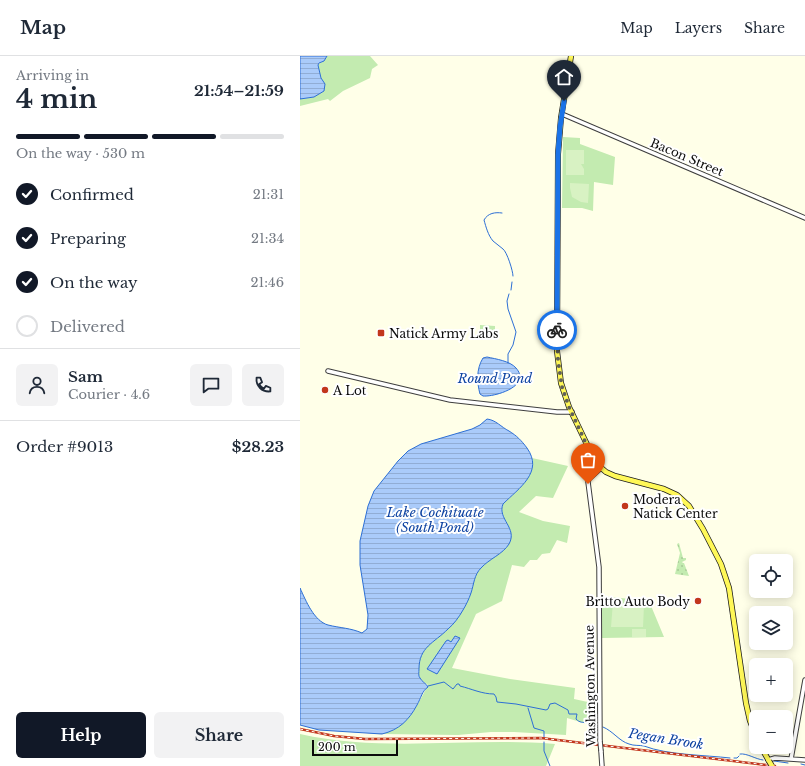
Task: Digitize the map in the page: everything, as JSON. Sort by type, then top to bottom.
[{"type":"main road","points":[[571,56],[562,114],[558,162],[557,354],[561,383],[572,412],[593,457],[601,468],[609,474],[617,477],[674,493],[689,506],[703,529],[721,564],[729,588],[749,716]]},
{"type":"main road","points":[[765,754],[772,766]]},
{"type":"street","name":"Bacon Street","points":[[562,114],[805,218]]},
{"type":"street","points":[[328,371],[450,400],[557,412],[572,412]]},
{"type":"street","name":"Washington Avenue","points":[[601,468],[589,478],[588,487],[599,567],[600,741],[602,766]]},
{"type":"street","points":[[791,759],[805,680]]},
{"type":"street","points":[[769,760],[773,758],[805,760]]},
{"type":"green space","points":[[327,56],[370,56],[378,65],[372,69],[370,78],[343,91],[330,101],[328,99],[300,106],[300,99],[314,97],[323,82],[319,74],[318,65]]},
{"type":"green space","points":[[563,137],[580,138],[580,144],[615,157],[613,185],[594,182],[593,211],[582,208],[562,208]]},
{"type":"green space","points":[[566,150],[584,150],[584,164],[581,164],[584,169],[584,175],[566,175]]},
{"type":"green space","points":[[570,183],[589,184],[588,203],[581,202],[572,197]]},
{"type":"green space","points":[[480,325],[495,326],[495,333],[492,336],[482,335],[480,332]]},
{"type":"green space","points":[[532,458],[568,466],[553,498],[536,496],[519,512],[543,521],[570,526],[567,543],[557,540],[550,553],[542,554],[537,560],[530,560],[524,567],[512,565],[502,601],[476,614],[452,668],[510,679],[575,688],[574,699],[597,704],[597,727],[567,718],[566,735],[514,732],[491,732],[458,735],[382,734],[391,731],[405,721],[420,701],[428,685],[420,679],[419,675],[419,661],[421,655],[429,644],[447,630],[457,618],[467,603],[478,571],[492,557],[511,532],[503,515],[503,504],[520,488],[533,462]]},
{"type":"green space","points":[[679,543],[683,558],[686,558],[686,560],[682,562],[684,563],[689,576],[675,574],[680,553],[677,544]]},
{"type":"green space","points":[[602,596],[649,601],[664,637],[602,638]]},
{"type":"green space","points":[[613,602],[644,605],[643,627],[611,627]]},
{"type":"green space","points":[[632,629],[646,629],[646,637],[632,637]]},
{"type":"green space","points":[[300,734],[332,740],[363,743],[427,744],[523,742],[555,744],[546,766],[300,766]]},
{"type":"water","points":[[300,56],[327,56],[324,61],[318,65],[321,78],[325,84],[324,91],[314,97],[300,99]]},
{"type":"water","name":"Round Pond","points":[[487,357],[507,362],[516,368],[520,374],[516,385],[495,395],[483,396],[480,394],[478,385],[478,371],[483,358]]},
{"type":"water","name":"Lake Cochituate (South Pond)","points":[[487,419],[493,421],[519,438],[532,457],[533,465],[531,472],[522,486],[503,504],[503,514],[511,533],[509,544],[479,571],[465,606],[454,623],[424,650],[420,662],[419,676],[428,687],[414,710],[403,724],[394,730],[382,734],[319,730],[300,725],[300,588],[311,610],[323,623],[362,633],[367,629],[368,615],[360,565],[360,541],[368,506],[374,491],[408,451],[421,444],[472,429]]},
{"type":"water","points":[[455,636],[460,638],[437,674],[427,669],[446,641],[448,640],[451,642]]},
{"type":"waterway","points":[[502,213],[492,214],[484,220],[491,239],[503,249],[506,254],[513,276]]},
{"type":"waterway","points":[[511,290],[512,282]]},
{"type":"waterway","points":[[508,363],[508,354],[513,345],[516,332],[508,309],[507,301],[509,294]]},
{"type":"waterway","name":"Pegan Brook","points":[[428,686],[444,682],[453,689],[457,684],[459,684],[460,686],[477,691],[494,694],[497,702],[546,710],[550,704],[555,703],[568,710],[569,714],[577,714],[576,719],[579,721],[597,727]]},
{"type":"waterway","points":[[528,708],[534,728],[544,731],[544,738]]},
{"type":"waterway","name":"Pegan Brook","points":[[603,727],[625,743],[631,745],[644,746],[675,753],[730,758]]},
{"type":"waterway","points":[[544,742],[544,751],[550,766]]},
{"type":"waterway","name":"Pegan Brook","points":[[740,754],[745,754],[763,760]]},
{"type":"waterway","name":"Pegan Brook","points":[[734,758],[739,756]]},
{"type":"waterway","name":"Pegan Brook","points":[[774,761],[788,763]]},
{"type":"waterway","name":"Pegan Brook","points":[[801,764],[805,765]]},
{"type":"railway","points":[[300,729],[334,736],[365,739],[541,738],[775,766]]},
{"type":"way so far","points":[[557,330],[559,373],[562,387],[569,407],[591,454],[601,468],[589,478],[588,484]]},
{"type":"place","name":"Natick Army Labs","points":[[381,333]]},
{"type":"place","name":"A Lot","points":[[325,390]]},
{"type":"place","name":"Modera Natick Center","points":[[625,506]]},
{"type":"place","name":"Britto Auto Body","points":[[698,601]]},
{"type":"route","points":[[557,330],[558,154],[564,101]]}]
